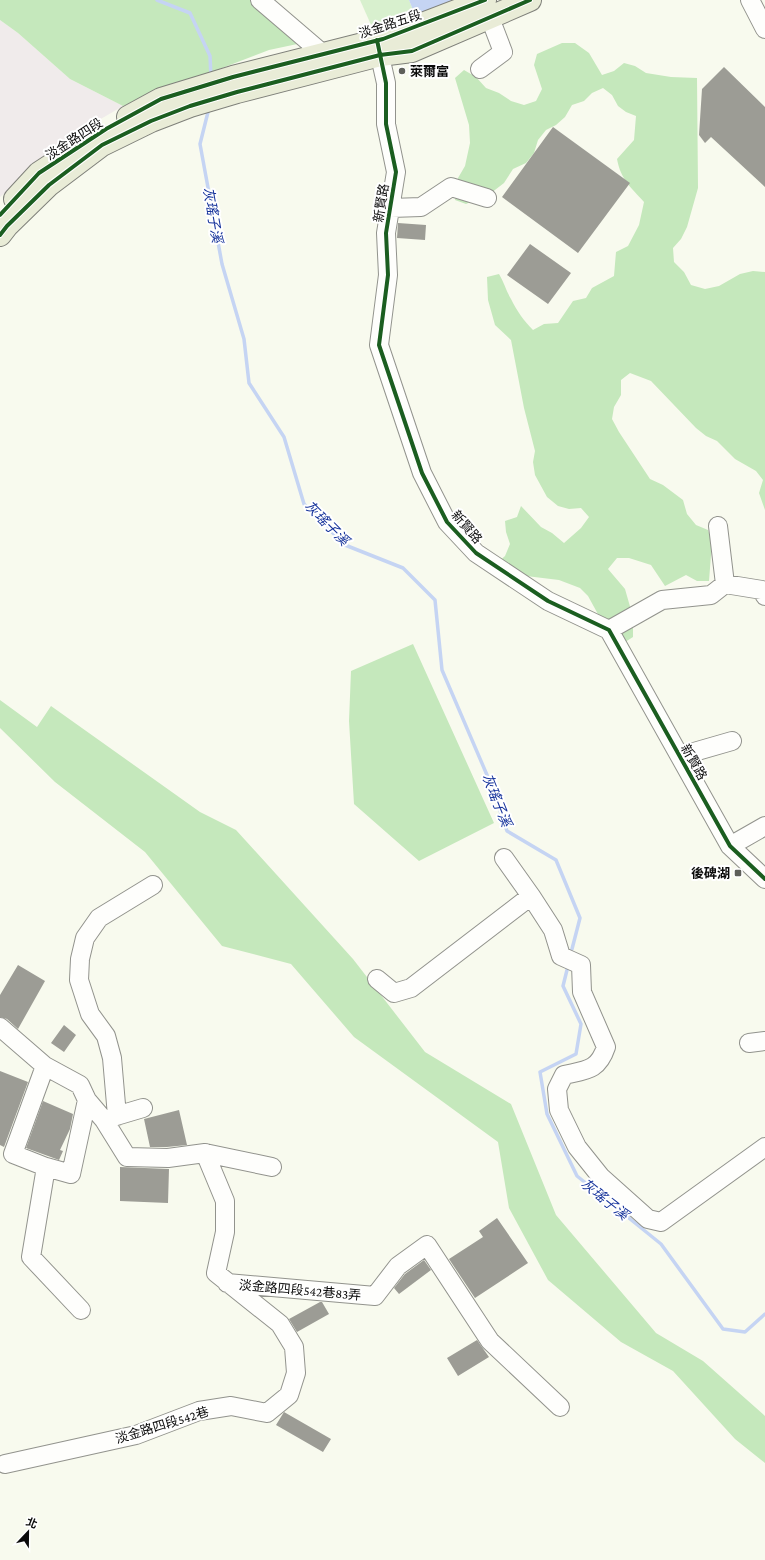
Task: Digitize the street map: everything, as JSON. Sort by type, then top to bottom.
[{"type":"main road","name":"淡金路五段","points":[[324,61],[379,48],[487,9],[530,0]]},
{"type":"main road","points":[[192,98],[324,61]]},
{"type":"main road","name":"淡金路四段","points":[[0,215],[39,173],[106,129],[162,99],[192,98]]},
{"type":"main road","name":"淡金路四段","points":[[0,235],[7,226],[49,185],[102,145],[151,121],[192,98]]},
{"type":"street","points":[[260,0],[324,61]]},
{"type":"street","points":[[750,0],[765,29]]},
{"type":"street","points":[[480,69],[503,52],[487,9]]},
{"type":"street","name":"新賢路","points":[[379,48],[386,83],[386,124],[396,172],[386,234],[388,275],[379,345],[422,473],[447,522],[476,553],[541,596],[609,630],[730,846],[765,879]]},
{"type":"street","points":[[391,208],[421,207],[451,187],[487,198]]},
{"type":"street","points":[[718,526],[725,584]]},
{"type":"street","points":[[609,630],[662,600],[711,595],[725,584],[762,590],[765,596]]},
{"type":"street","points":[[680,756],[732,741]]},
{"type":"street","points":[[730,846],[765,826]]},
{"type":"street","points":[[504,858],[553,930],[561,956],[581,965],[582,992],[606,1047],[602,1057],[593,1068],[564,1075],[557,1089],[559,1110],[568,1129],[577,1147],[601,1177],[648,1219],[661,1222],[765,1146]]},
{"type":"street","points":[[153,885],[99,918],[85,938],[80,959],[79,980],[90,1014],[106,1036],[112,1058],[110,1118],[127,1157],[168,1158],[205,1152],[272,1167]]},
{"type":"street","points":[[377,979],[394,993],[411,988],[531,896]]},
{"type":"street","points":[[0,1027],[45,1066],[80,1085],[87,1100],[110,1118]]},
{"type":"street","points":[[45,1066],[13,1154],[46,1167],[71,1174],[87,1100]]},
{"type":"street","points":[[110,1118],[143,1108]]},
{"type":"street","name":"淡金路四段542巷","points":[[5,1464],[136,1435],[199,1411],[231,1406],[267,1413],[289,1395],[296,1373],[294,1347],[280,1324],[216,1273],[225,1232],[225,1202],[205,1152]]},
{"type":"street","points":[[46,1167],[31,1257],[82,1310]]},
{"type":"street","name":"淡金路四段542巷83弄","points":[[227,1283],[375,1296],[398,1266],[427,1245],[490,1341],[560,1407]]},
{"type":"shaded area","points":[[0,20],[18,33],[70,79],[123,106],[63,141],[0,197]]},
{"type":"green space","points":[[0,0],[250,0],[302,43],[269,50],[123,106],[70,79],[18,33],[0,20]]},
{"type":"green space","points":[[360,0],[409,0],[415,15],[372,27]]},
{"type":"green space","points":[[562,43],[575,43],[589,53],[602,75],[614,71],[624,63],[635,66],[646,73],[671,77],[697,78],[698,188],[687,227],[681,239],[673,248],[674,262],[684,272],[691,285],[705,289],[719,286],[740,274],[753,271],[765,272],[765,510],[759,493],[763,480],[756,471],[735,459],[717,441],[706,436],[696,428],[651,381],[630,373],[621,380],[621,395],[614,407],[612,419],[619,432],[650,479],[663,485],[683,500],[687,514],[696,525],[708,530],[712,542],[709,581],[697,581],[686,575],[665,586],[651,565],[629,558],[617,558],[608,569],[625,589],[633,617],[633,637],[622,644],[599,616],[588,596],[580,588],[559,580],[518,575],[496,564],[505,556],[510,544],[506,532],[505,521],[517,517],[521,506],[541,527],[552,533],[564,543],[581,528],[589,517],[581,508],[569,509],[558,506],[547,497],[535,475],[533,462],[535,451],[524,408],[511,340],[495,325],[488,300],[487,277],[499,274],[516,308],[533,330],[544,324],[558,323],[573,301],[586,298],[592,288],[614,276],[616,252],[628,246],[639,225],[644,202],[624,178],[617,159],[634,140],[636,116],[626,112],[618,106],[612,95],[603,88],[592,93],[584,101],[572,105],[565,117],[556,125],[546,130],[538,140],[534,153],[526,163],[513,169],[504,183],[491,193],[466,204],[455,200],[458,178],[465,166],[470,143],[469,125],[455,78],[464,70],[476,77],[486,88],[499,93],[511,101],[524,105],[536,101],[542,89],[534,65],[537,54]]},
{"type":"green space","points":[[413,644],[494,823],[419,861],[354,804],[349,721],[351,671]]},
{"type":"green space","points":[[0,700],[37,727],[51,706],[200,812],[236,830],[353,959],[425,1052],[511,1104],[556,1215],[656,1333],[703,1361],[765,1416],[765,1463],[735,1439],[673,1371],[621,1342],[548,1280],[509,1208],[498,1142],[354,1037],[291,964],[222,946],[145,852],[55,782],[0,728]]},
{"type":"water","points":[[409,0],[455,0],[415,15]]},
{"type":"building","points":[[724,67],[765,107],[765,187],[711,137],[705,143],[699,135],[702,89]]},
{"type":"building","points":[[553,127],[630,183],[578,253],[502,197]]},
{"type":"building","points":[[398,223],[426,225],[425,240],[397,238]]},
{"type":"building","points":[[530,244],[571,273],[548,304],[507,275]]},
{"type":"building","points":[[18,965],[45,981],[18,1029],[7,1019],[0,1017],[0,995]]},
{"type":"building","points":[[64,1025],[76,1035],[64,1052],[51,1043]]},
{"type":"building","points":[[0,1071],[28,1082],[4,1147],[0,1145]]},
{"type":"building","points":[[43,1101],[73,1114],[70,1129],[60,1150],[63,1151],[59,1160],[26,1148]]},
{"type":"building","points":[[179,1110],[187,1145],[150,1147],[144,1119]]},
{"type":"building","points":[[120,1167],[169,1169],[168,1203],[120,1201]]},
{"type":"building","points":[[497,1218],[528,1263],[475,1298],[449,1259],[483,1237],[479,1231]]},
{"type":"building","points":[[424,1260],[431,1270],[399,1294],[394,1288],[405,1274]]},
{"type":"building","points":[[322,1302],[329,1314],[297,1332],[289,1319]]},
{"type":"building","points":[[477,1340],[489,1357],[458,1376],[447,1358]]},
{"type":"building","points":[[284,1412],[331,1439],[323,1452],[276,1425]]},
{"type":"waterway","name":"灰瑤子溪","points":[[157,0],[190,13],[210,56],[211,77]]},
{"type":"waterway","name":"灰瑤子溪","points":[[209,108],[200,144],[222,264],[244,339],[249,383],[284,437],[304,504],[345,545],[403,568],[435,600],[442,670],[490,782],[507,831],[556,860],[580,918],[572,949]]},
{"type":"waterway","name":"灰瑤子溪","points":[[567,970],[563,986],[581,1024],[576,1054],[540,1072],[547,1114],[577,1176],[661,1244],[723,1329],[745,1332],[765,1314]]},
{"type":"cycle path","points":[[0,215],[39,173],[106,129],[161,99],[233,77],[383,39],[485,0]]},
{"type":"cycle path","points":[[0,235],[7,226],[49,185],[102,145],[151,121],[190,106],[237,92],[380,55],[412,51],[530,0]]},
{"type":"cycle path","points":[[377,40],[386,83],[386,124],[396,172],[386,233],[388,275],[379,345],[422,473],[447,522],[476,553],[548,601],[609,630],[730,846],[765,879]]},
{"type":"place","name":"萊爾富","points":[[402,71]]},
{"type":"place","name":"後碑湖","points":[[738,873]]}]
